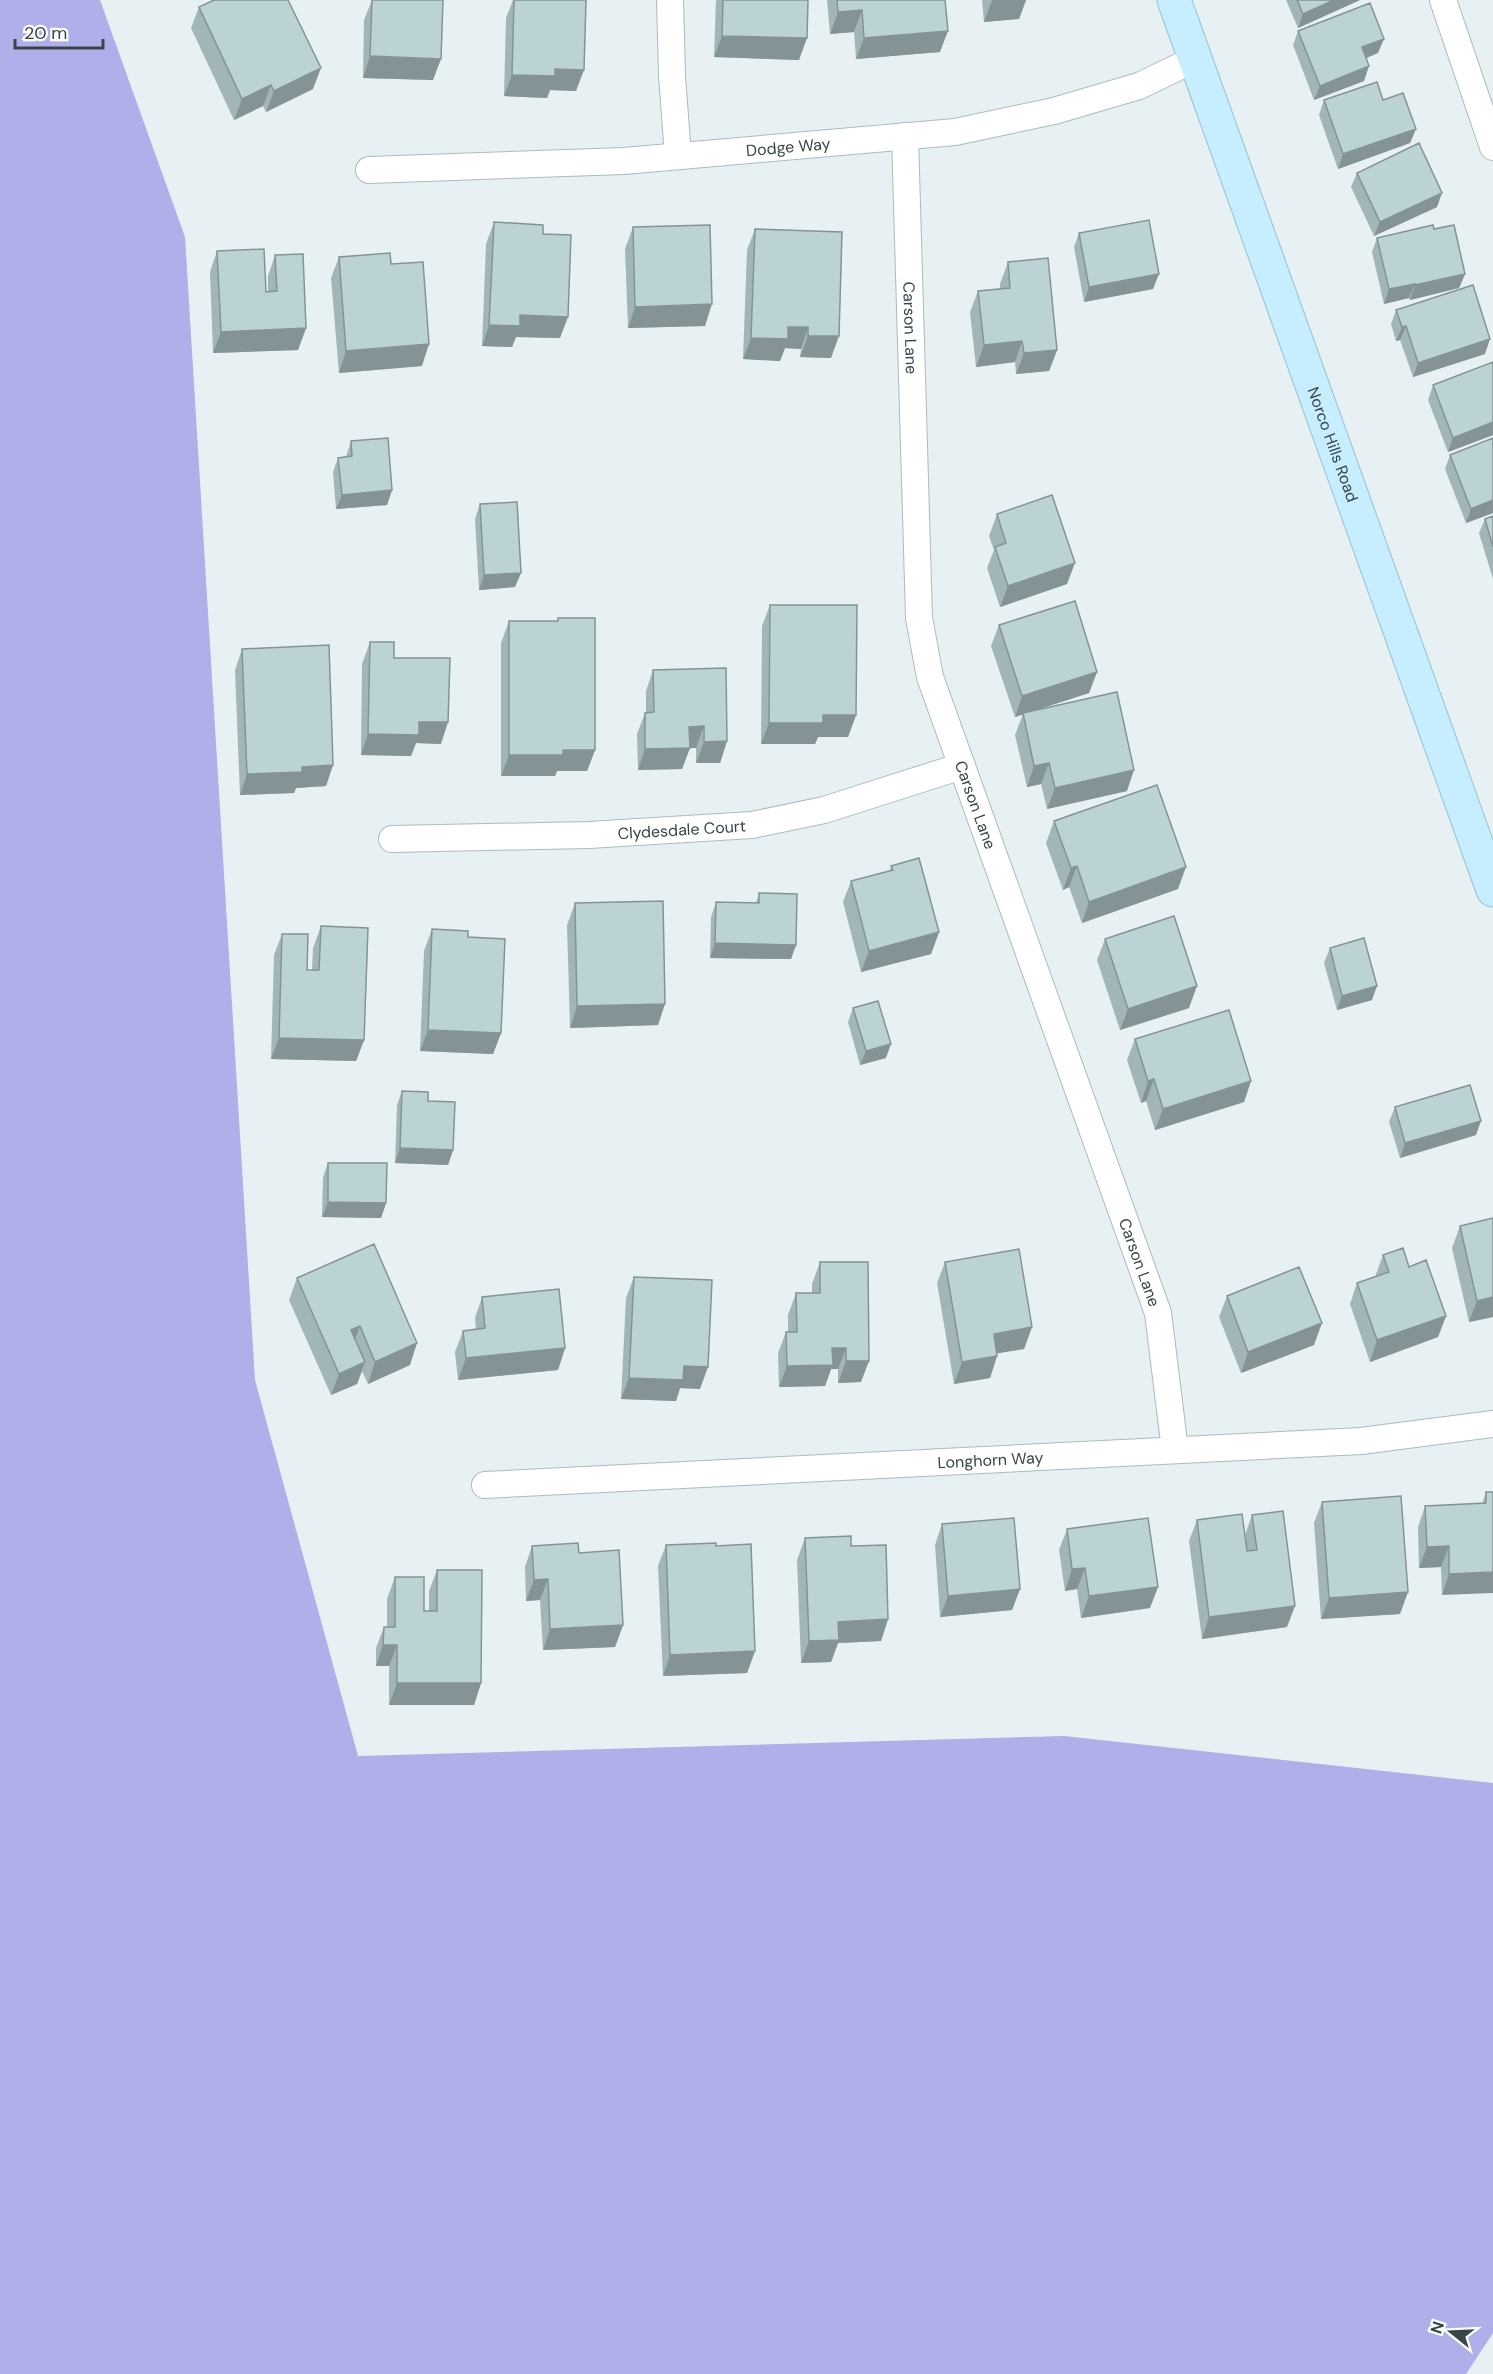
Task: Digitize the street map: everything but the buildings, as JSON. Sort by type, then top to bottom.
[{"type":"street","points":[[670,0],[672,76],[678,156]]},
{"type":"street","name":"Norco Hills Road","points":[[1174,0],[1493,890]]},
{"type":"street","points":[[1443,0],[1493,147]]},
{"type":"street","name":"Dodge Way","points":[[369,170],[624,161],[955,132],[1054,111],[1139,86],[1195,59]]},
{"type":"street","name":"Carson Lane","points":[[905,136],[919,618],[930,677],[1158,1313],[1175,1450]]},
{"type":"street","name":"Clydesdale Court","points":[[392,839],[590,836],[752,825],[824,810],[962,766]]},
{"type":"street","name":"Longhorn Way","points":[[485,1485],[1361,1441],[1493,1424]]},
{"type":"shaded area","points":[[0,0],[100,0],[185,237],[255,1380],[358,1756],[1064,1736],[1493,1783],[1493,2333],[1466,2374],[0,2374]]}]
